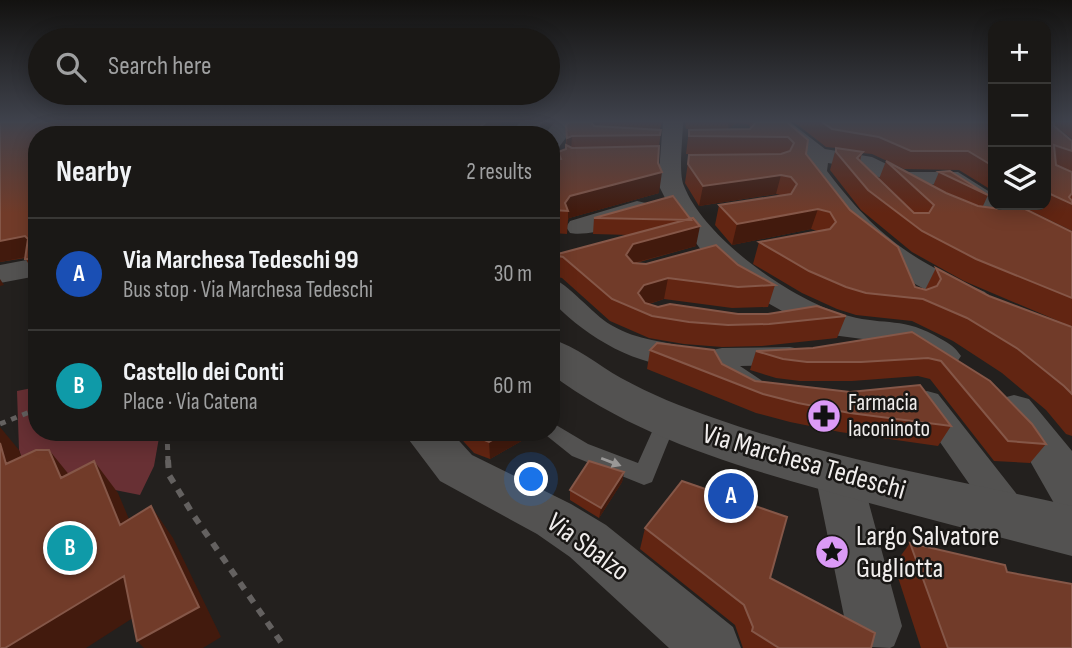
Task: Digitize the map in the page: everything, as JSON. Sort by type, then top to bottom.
[{"type":"street","points":[[673,152],[670,184],[695,211],[711,256],[812,314],[844,327],[897,332],[912,337],[982,381],[1034,430],[1055,458],[1072,491]]},
{"type":"street","points":[[814,152],[864,162],[927,196]]},
{"type":"street","points":[[817,155],[815,171],[862,230],[892,256],[936,283],[995,309]]},
{"type":"street","points":[[862,177],[877,191]]},
{"type":"street","points":[[899,179],[949,177],[988,201]]},
{"type":"street","points":[[580,227],[606,221],[648,205],[695,211]]},
{"type":"street","points":[[711,256],[761,251]]},
{"type":"street","points":[[0,274],[28,269]]},
{"type":"street","points":[[560,295],[578,314],[600,330],[629,344],[659,353],[776,358],[825,353],[912,337]]},
{"type":"street","points":[[761,322],[812,314]]},
{"type":"street","points":[[722,357],[729,374],[749,386],[775,390]]},
{"type":"street","name":"Via Marchesa Tedeschi","points":[[560,359],[608,391],[667,420],[722,441],[838,474],[1072,531]]},
{"type":"street","points":[[905,391],[918,390],[1013,517]]},
{"type":"street","name":"Via Sbalzo","points":[[432,441],[456,468],[554,519],[589,541],[712,648]]},
{"type":"street","points":[[838,474],[874,626]]},
{"type":"lane","points":[[560,436],[580,450],[644,475],[667,420]]},
{"type":"path","points":[[0,424],[28,414]]},
{"type":"path","points":[[167,441],[169,475],[285,648]]},
{"type":"shaded area","points":[[28,389],[28,441],[158,441],[154,466],[140,495],[75,482],[35,496],[19,450],[17,391]]},
{"type":"building","points":[[0,152],[28,152],[28,239],[25,236],[0,241]]},
{"type":"building","points":[[560,152],[659,152],[658,163],[662,172],[570,196],[565,203],[568,211],[560,210]]},
{"type":"building","points":[[806,152],[850,210],[898,247],[915,287],[926,290],[937,286],[941,279],[936,268],[989,296],[1072,327],[1072,394],[1018,349],[967,318],[923,299],[866,293],[846,287],[809,271],[759,242],[830,229],[836,222],[830,212],[818,209],[737,224],[719,205],[791,194],[797,184],[791,177],[781,175],[703,186],[688,164],[689,155]]},
{"type":"building","points":[[836,152],[863,152],[857,158],[914,213],[929,213],[934,205],[886,161],[946,193],[988,207],[988,210],[1027,210],[1072,232],[1072,298],[976,259],[922,231],[868,190]]},
{"type":"building","points":[[970,152],[988,152],[988,163]]},
{"type":"building","points":[[1051,152],[1055,152],[1056,165],[1072,172],[1072,193],[1069,197],[1072,204],[1051,194]]},
{"type":"building","points":[[950,171],[988,195],[939,172]]},
{"type":"building","points":[[673,196],[691,220],[594,218]]},
{"type":"building","points":[[693,218],[700,226],[633,244],[626,255],[633,263],[646,264],[716,245],[738,265],[775,285],[738,287],[668,278],[644,285],[638,293],[645,303],[658,307],[670,304],[738,314],[768,314],[817,306],[846,316],[769,324],[728,325],[652,316],[612,299],[560,256],[560,253]]},
{"type":"building","points":[[912,332],[990,381],[1032,424],[1046,444],[1008,441],[941,361],[928,358],[807,362],[783,359],[756,351],[813,348]]},
{"type":"building","points":[[657,343],[714,350],[722,364],[755,381],[850,392],[920,385],[951,426],[850,413],[763,394],[650,350]]},
{"type":"building","points":[[0,443],[6,464],[36,450],[49,450],[61,478],[94,461],[120,525],[151,506],[199,607],[137,641],[124,576],[5,648],[0,648]]},
{"type":"building","points":[[589,461],[624,472],[601,508],[570,490]]},
{"type":"building","points":[[682,481],[787,517],[770,578],[875,633],[871,648],[779,648],[752,631],[753,627],[744,605],[645,528]]},
{"type":"building","points":[[910,543],[1005,565],[1007,572],[1072,584],[1072,648],[948,648]]},
{"type":"place","name":"Farmacia Iaconinoto","points":[[824,416]]},
{"type":"place","name":"Via Marchesa Tedeschi 99","points":[[731,496]]},
{"type":"place","name":"Castello dei Conti","points":[[70,548]]},
{"type":"place","name":"Largo Salvatore Gugliotta","points":[[832,552]]}]
